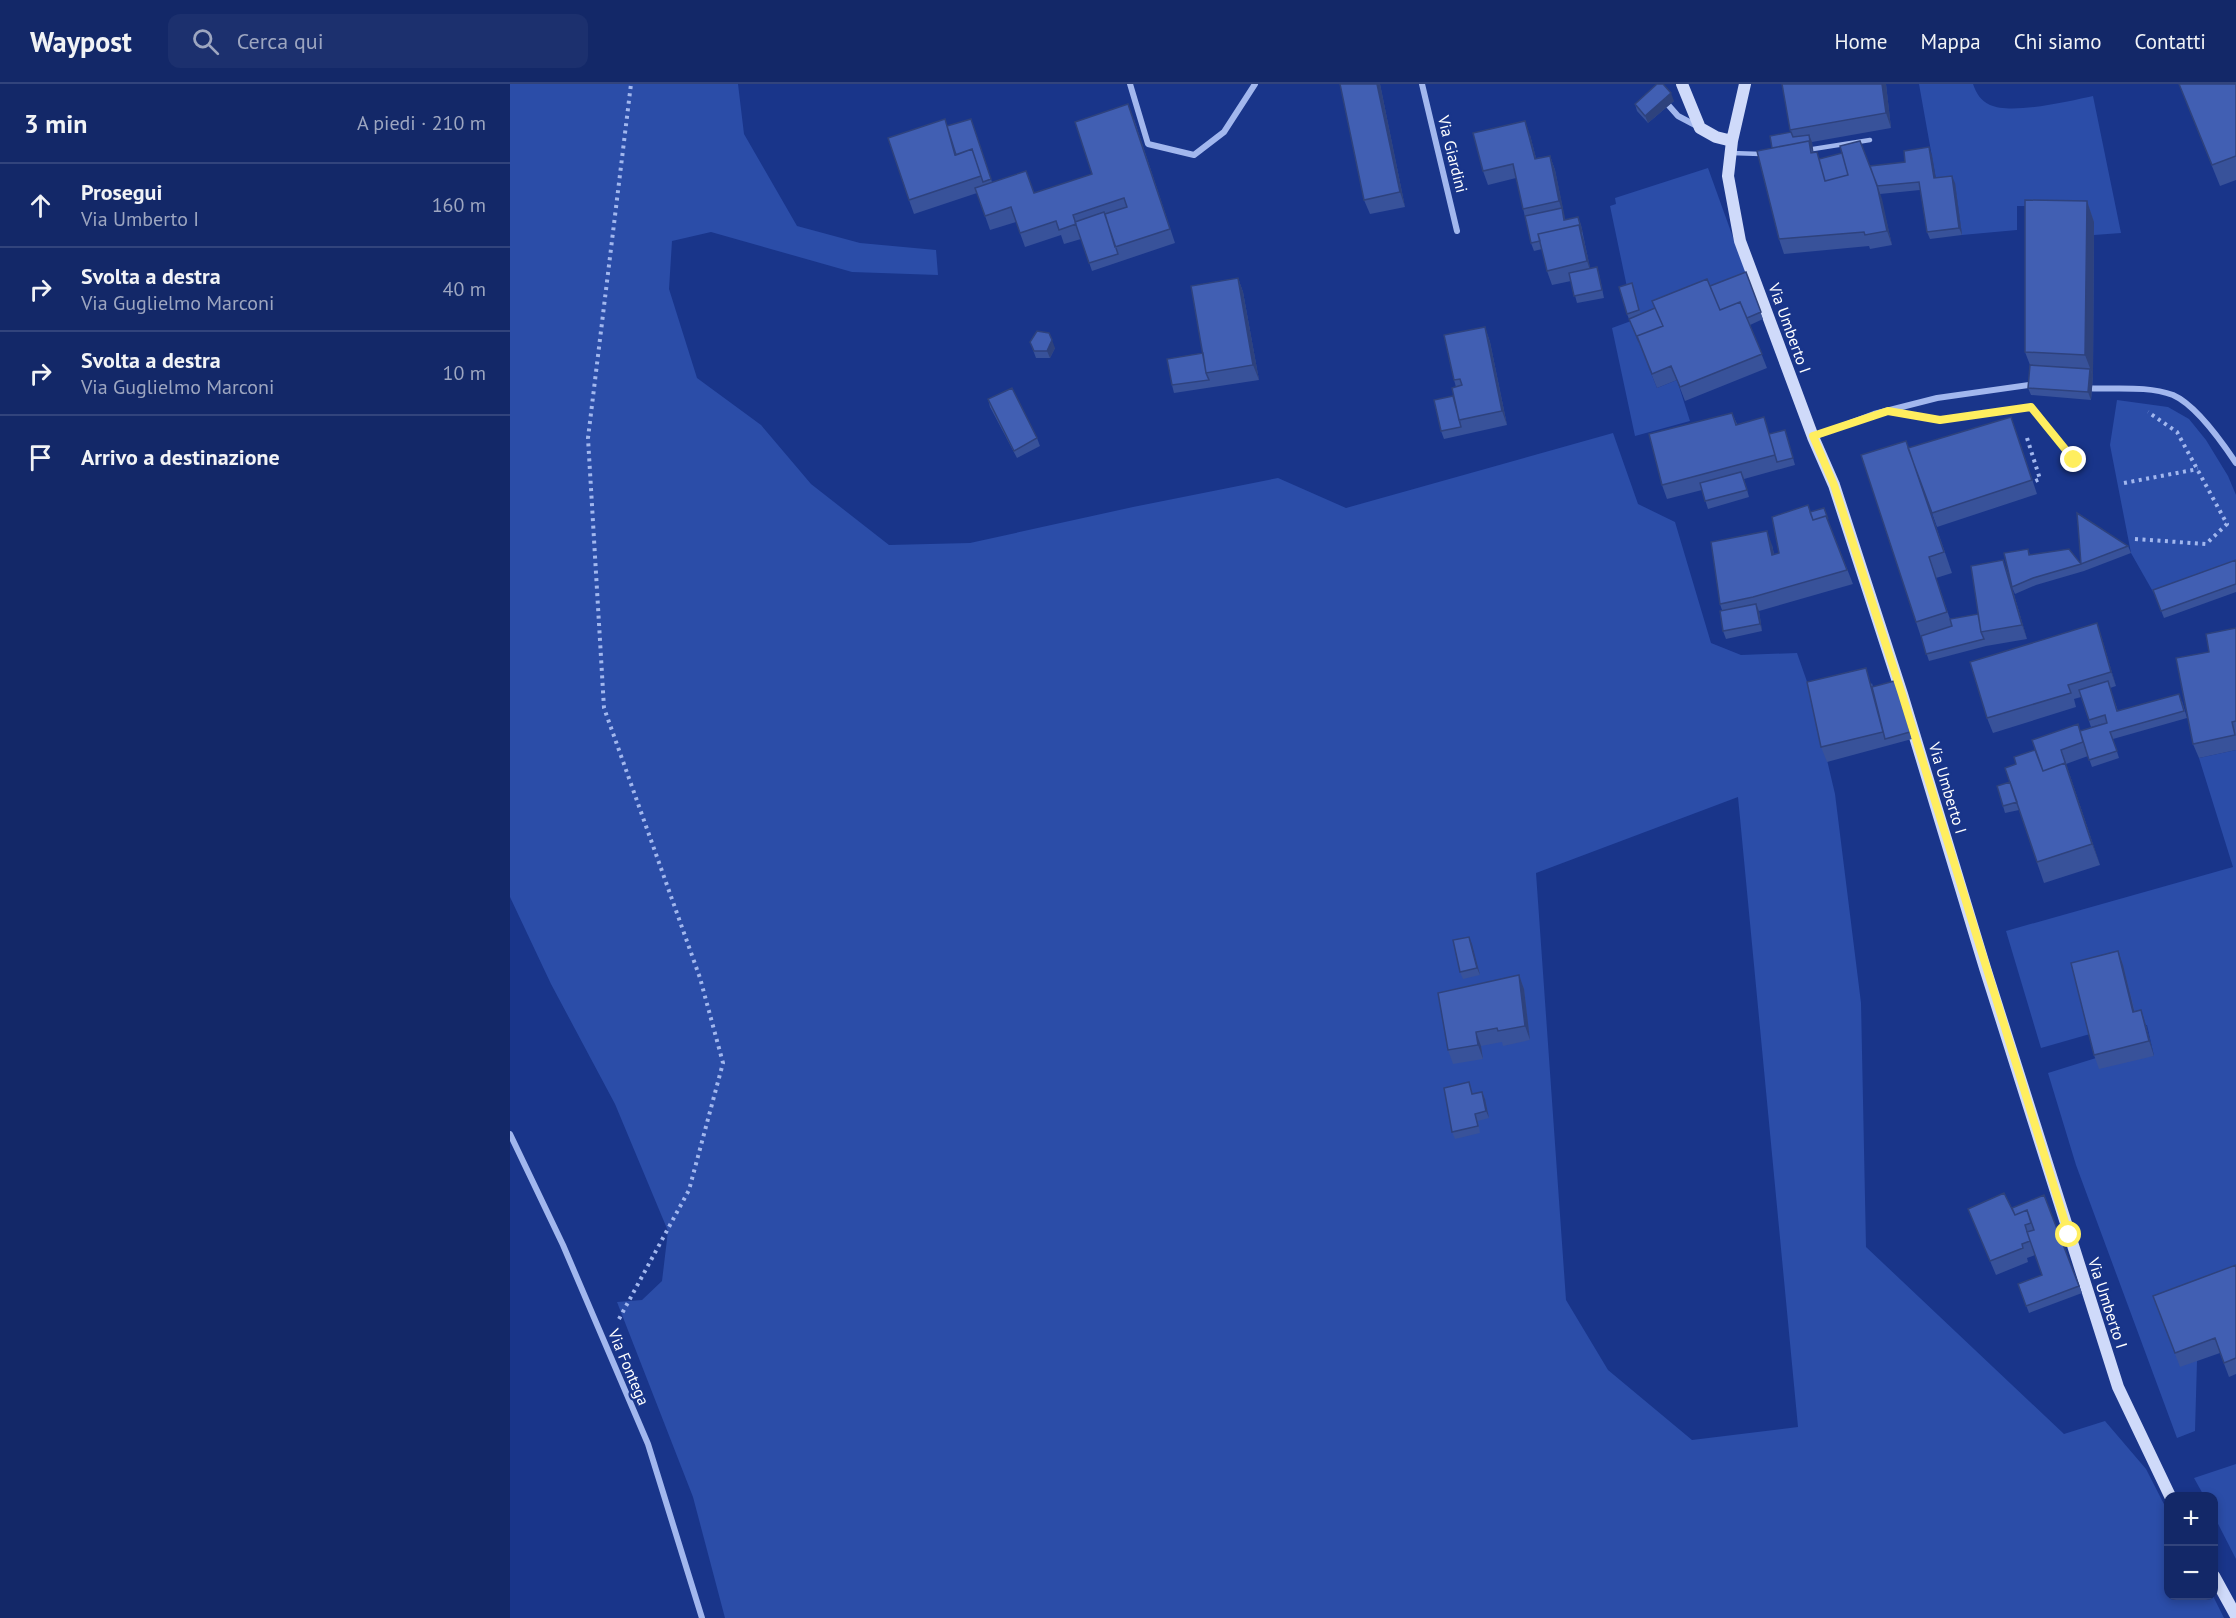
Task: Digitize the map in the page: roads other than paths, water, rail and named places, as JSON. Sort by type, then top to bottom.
[{"type":"main road","points":[[1682,84],[1700,128],[1732,147]]},
{"type":"main road","name":"Via Umberto I","points":[[1745,84],[1728,176],[1740,241],[1813,436],[1834,485],[1902,694],[1989,980],[2118,1387],[2168,1492]]},
{"type":"main road","points":[[2218,1583],[2236,1616]]},
{"type":"street","points":[[1130,84],[1148,144],[1194,155],[1224,132],[1255,84]]},
{"type":"street","name":"Via Giardini","points":[[1422,84],[1457,231]]},
{"type":"street","points":[[1656,92],[1678,116],[1700,128]]},
{"type":"street","points":[[1813,436],[1888,411],[1937,398],[2032,384],[2044,385]]},
{"type":"street","points":[[2080,387],[2138,389],[2174,396],[2201,416],[2236,463]]},
{"type":"street","points":[[1888,411],[1940,420],[2031,407],[2074,460]]},
{"type":"street","name":"Via Fontega","points":[[510,1134],[562,1245],[648,1444],[702,1618]]},
{"type":"lane","points":[[1813,149],[1870,140]]},
{"type":"lane","points":[[1732,147],[1764,154]]}]
